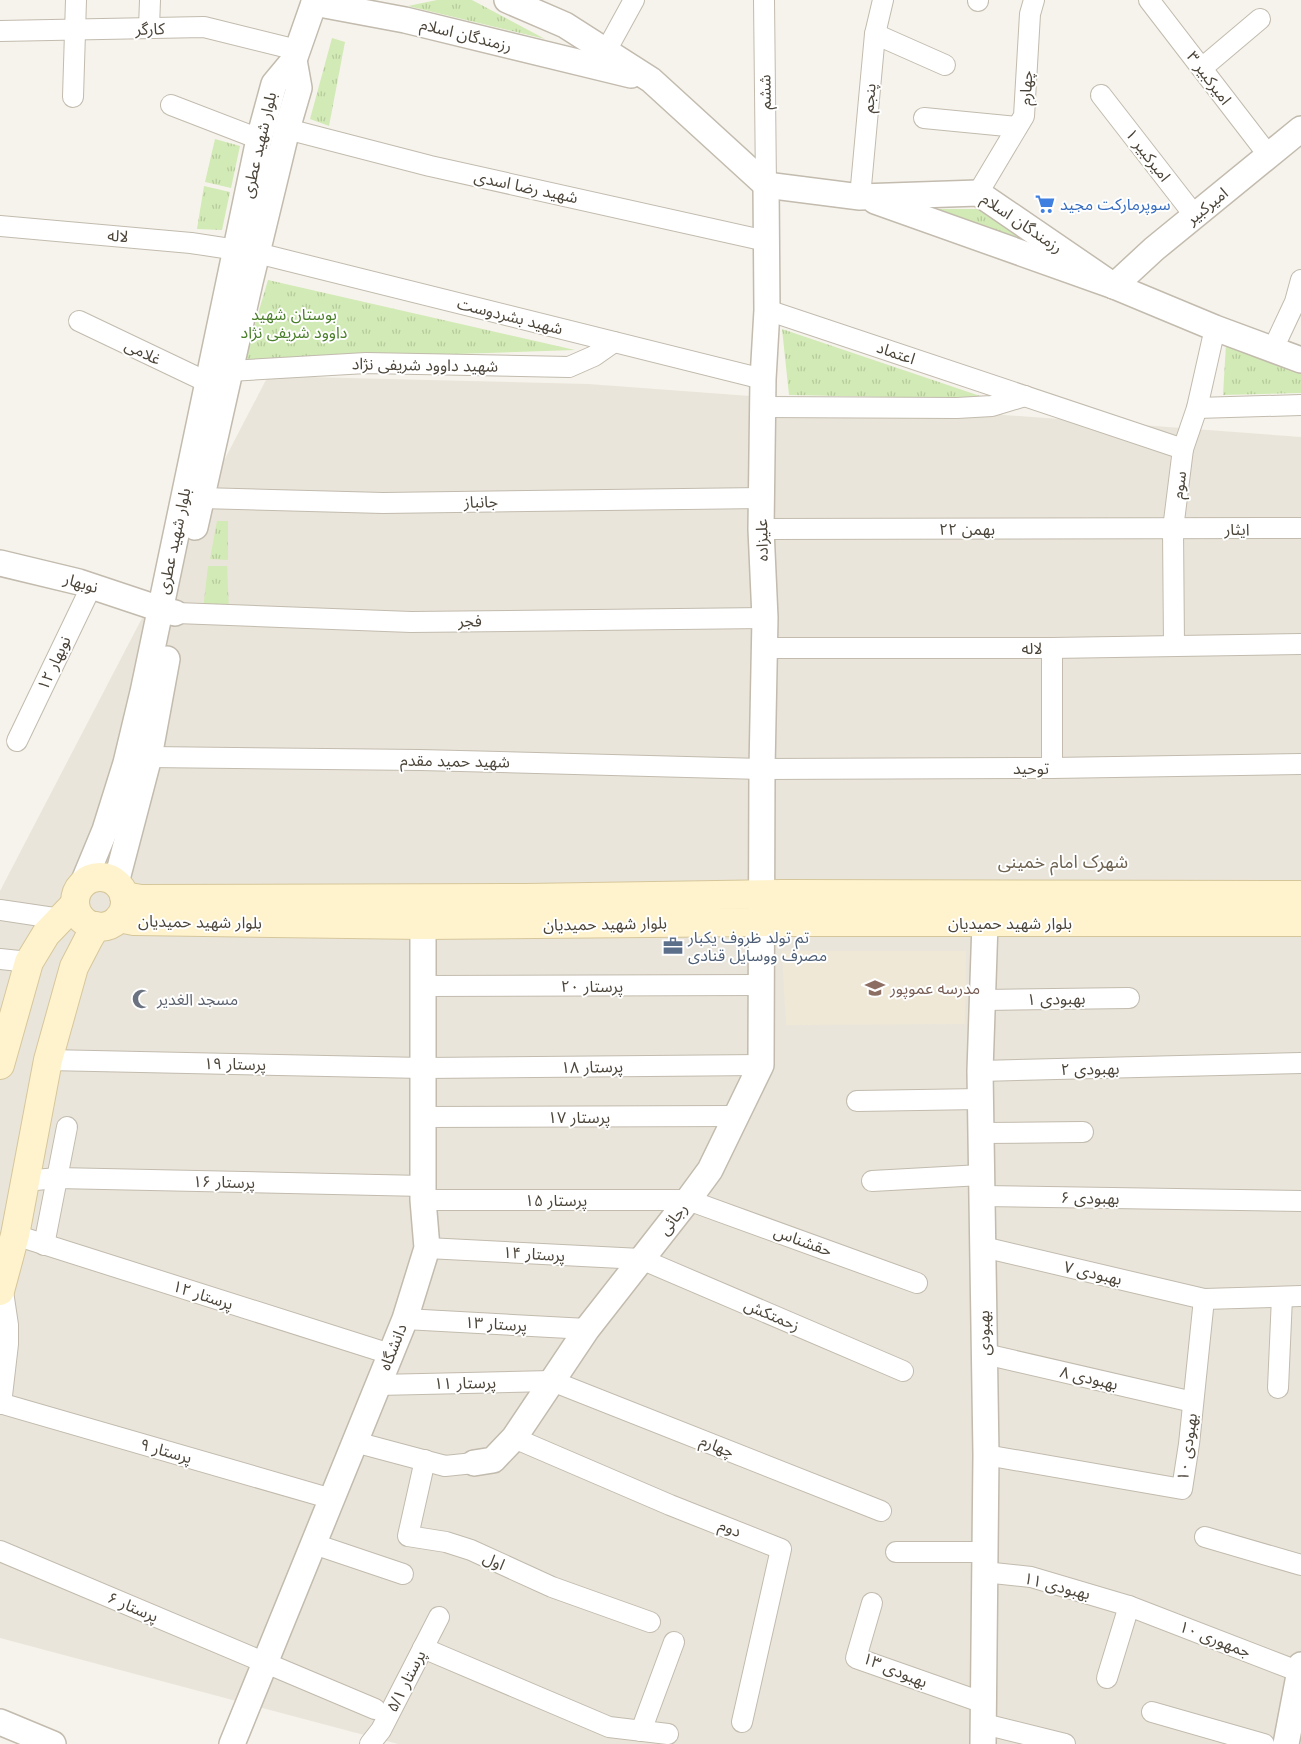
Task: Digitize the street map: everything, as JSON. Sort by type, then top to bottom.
[{"type":"main road","points":[[0,1065],[29,962],[46,934],[94,878],[110,879],[114,906],[88,940],[74,967],[48,1060],[15,1235],[1,1288]]},
{"type":"main road","name":"بلوار شهید حمیدیان","points":[[114,906],[134,921],[423,925],[526,912],[762,894],[1301,895]]},
{"type":"main road","points":[[985,923],[986,894]]},
{"type":"main road","points":[[1208,895],[1210,923]]},
{"type":"main road","name":"بلوار شهید حمیدیان","points":[[114,906],[141,899],[762,922],[1301,922]]},
{"type":"main road","points":[[73,902],[83,920],[114,906]]},
{"type":"street","points":[[73,97],[76,0]]},
{"type":"street","points":[[149,28],[150,0]]},
{"type":"street","points":[[295,55],[314,2],[347,0]]},
{"type":"street","name":"رزمندگان اسلام","points":[[509,0],[565,25],[651,80],[766,185],[860,196],[978,193],[1114,286]]},
{"type":"street","points":[[606,51],[634,0]]},
{"type":"street","name":"ششم","points":[[764,0],[766,185]]},
{"type":"street","name":"پنجم","points":[[860,196],[875,34],[883,0]]},
{"type":"street","name":"چهارم","points":[[978,193],[1024,116],[1030,14],[1034,0]]},
{"type":"street","name":"امیرکبیر ۳","points":[[1149,0],[1269,156]]},
{"type":"street","name":"رزمندگان اسلام","points":[[314,2],[405,20],[651,80]]},
{"type":"street","points":[[1202,68],[1260,19]]},
{"type":"street","name":"کارگر","points":[[0,30],[204,28],[295,55]]},
{"type":"street","points":[[875,34],[945,65]]},
{"type":"street","name":"بلوار شهید عطری","points":[[114,906],[149,757],[168,611],[207,382],[299,88],[295,55]]},
{"type":"street","name":"بلوار شهید عطری","points":[[73,902],[105,830],[126,763],[143,692],[201,498],[230,371],[247,252],[259,139],[274,84],[295,55]]},
{"type":"street","name":"امیرکبیر ۱","points":[[1101,95],[1195,216]]},
{"type":"street","points":[[171,105],[259,139]]},
{"type":"street","points":[[924,118],[1017,127]]},
{"type":"street","name":"شهید رضا اسدی","points":[[287,130],[430,166],[766,241]]},
{"type":"street","name":"امیرکبیر","points":[[1114,286],[1154,249],[1299,133]]},
{"type":"street","name":"علیزاده","points":[[762,922],[762,769],[765,618],[761,529],[763,379],[767,310],[766,185]]},
{"type":"street","name":"رزمندگان اسلام","points":[[860,196],[1114,286],[1215,328],[1301,360]]},
{"type":"street","name":"لاله","points":[[0,226],[191,243],[247,252]]},
{"type":"street","name":"شهید بشردوست","points":[[247,252],[763,379]]},
{"type":"street","points":[[1273,349],[1295,302],[1301,280]]},
{"type":"street","name":"اعتماد","points":[[767,310],[1183,449]]},
{"type":"street","name":"غلامی","points":[[80,321],[207,382]]},
{"type":"street","name":"سوم","points":[[1174,646],[1173,529],[1183,449],[1197,408],[1215,328]]},
{"type":"street","name":"شهید داوود شریفی نژاد","points":[[230,371],[366,363],[569,367],[594,356],[614,342]]},
{"type":"street","points":[[763,407],[974,407],[992,406],[1024,396]]},
{"type":"street","points":[[1197,408],[1301,405]]},
{"type":"street","name":"جانباز","points":[[201,498],[383,503],[762,498]]},
{"type":"street","name":"ایثار","points":[[1173,529],[1301,528]]},
{"type":"street","name":"۲۲ بهمن","points":[[761,529],[1173,529]]},
{"type":"street","name":"نوبهار","points":[[1,566],[92,586],[168,611]]},
{"type":"street","name":"نوبهار ۱۲","points":[[17,741],[92,586]]},
{"type":"street","name":"فجر","points":[[168,611],[411,622],[765,618]]},
{"type":"street","name":"لاله","points":[[764,648],[1052,648],[1301,644]]},
{"type":"street","points":[[1052,648],[1052,768]]},
{"type":"street","name":"شهید حمید مقدم","points":[[149,757],[420,760],[762,769]]},
{"type":"street","name":"توحید","points":[[762,769],[1052,768],[1301,764]]},
{"type":"street","points":[[0,910],[73,902]]},
{"type":"street","name":"رجائی","points":[[474,1463],[493,1460],[514,1438],[587,1330],[710,1170],[761,1066],[762,922]]},
{"type":"street","name":"بهبودی","points":[[984,1724],[986,1455],[980,1071],[985,923]]},
{"type":"street","name":"دانشگاه","points":[[232,1744],[405,1319],[427,1248],[423,1193],[423,925]]},
{"type":"street","points":[[0,959],[29,962]]},
{"type":"street","name":"پرستار ۲۰","points":[[423,986],[762,985]]},
{"type":"street","name":"بهبودی ۱","points":[[983,1000],[1129,998]]},
{"type":"street","name":"پرستار ۱۹","points":[[48,1060],[423,1068]]},
{"type":"street","name":"بهبودی ۲","points":[[980,1071],[1301,1063]]},
{"type":"street","name":"پرستار ۱۸","points":[[423,1068],[761,1066]]},
{"type":"street","points":[[857,1102],[980,1099]]},
{"type":"street","name":"پرستار ۱۷","points":[[423,1117],[736,1116]]},
{"type":"street","points":[[44,1245],[67,1127]]},
{"type":"street","points":[[980,1133],[1083,1132]]},
{"type":"street","name":"پرستار ۱۶","points":[[25,1181],[57,1178],[423,1193]]},
{"type":"street","name":"بهبودی ۶","points":[[872,1181],[1199,1200],[1301,1201]]},
{"type":"street","name":"پرستار ۱۵","points":[[423,1193],[688,1200]]},
{"type":"street","name":"حقشناس","points":[[688,1200],[917,1282]]},
{"type":"street","name":"پرستار ۱۲","points":[[15,1235],[390,1354]]},
{"type":"street","name":"بهبودی ۷","points":[[983,1247],[1204,1298],[1292,1296]]},
{"type":"street","name":"پرستار ۱۴","points":[[427,1248],[641,1259]]},
{"type":"street","name":"زحمتکش","points":[[641,1259],[903,1371]]},
{"type":"street","points":[[1,1288],[8,1334],[1,1404]]},
{"type":"street","points":[[1278,1388],[1292,1296]]},
{"type":"street","name":"بهبودی ۱۰","points":[[986,1455],[1182,1489],[1204,1298]]},
{"type":"street","name":"پرستار ۱۳","points":[[405,1319],[587,1330]]},
{"type":"street","name":"بهبودی ۸","points":[[985,1354],[1193,1402]]},
{"type":"street","name":"چهارم","points":[[552,1382],[881,1511]]},
{"type":"street","name":"پرستار ۱۱","points":[[378,1385],[552,1382]]},
{"type":"street","name":"پرستار ۹","points":[[1,1404],[332,1499]]},
{"type":"street","name":"دوم","points":[[514,1438],[781,1549],[742,1722]]},
{"type":"street","points":[[355,1442],[444,1466],[474,1463]]},
{"type":"street","name":"اول","points":[[425,1460],[408,1536],[446,1542],[471,1550],[552,1587],[650,1622]]},
{"type":"street","points":[[1205,1537],[1301,1565]]},
{"type":"street","points":[[314,1544],[403,1574]]},
{"type":"street","name":"پرستار ۶","points":[[0,1551],[375,1709]]},
{"type":"street","name":"بهبودی ۱۱","points":[[896,1552],[984,1562],[1129,1606]]},
{"type":"street","name":"بهبودی ۱۳","points":[[872,1603],[856,1658],[984,1724]]},
{"type":"street","points":[[1106,1678],[1129,1606]]},
{"type":"street","name":"جمهوری ۱۰","points":[[1129,1606],[1300,1669]]},
{"type":"street","name":"پرستار ۵/۱","points":[[370,1744],[381,1730],[439,1617]]},
{"type":"street","points":[[640,1731],[674,1642]]},
{"type":"street","points":[[423,1648],[609,1727],[668,1734]]},
{"type":"street","points":[[1286,1744],[1300,1669]]},
{"type":"street","points":[[1152,1712],[1264,1744]]},
{"type":"street","points":[[0,1722],[54,1744]]},
{"type":"street","points":[[984,1724],[1065,1744]]},
{"type":"shaded area","points":[[268,376],[588,384],[1301,437],[1301,1744],[398,1744],[0,1638],[0,891]]},
{"type":"shaded area","name":"مدرسه عموپور","points":[[782,951],[966,951],[965,1024],[786,1025]]},
{"type":"green space","points":[[437,0],[472,0],[545,39],[408,6]]},
{"type":"green space","points":[[332,38],[345,42],[329,126],[310,119]]},
{"type":"green space","points":[[215,139],[240,146],[231,188],[205,182]]},
{"type":"green space","points":[[204,186],[230,192],[222,230],[197,229]]},
{"type":"green space","points":[[907,209],[988,209],[1066,263]]},
{"type":"green space","name":"بوستان شهید داوود شریفی نژاد","points":[[268,280],[575,350],[244,361]]},
{"type":"green space","points":[[782,329],[989,399],[789,395]]},
{"type":"green space","points":[[1226,344],[1301,374],[1301,393],[1223,395]]},
{"type":"green space","points":[[217,521],[228,521],[228,560],[210,559]]},
{"type":"green space","points":[[208,566],[227,566],[229,611],[203,610]]},
{"type":"place","name":"سوپرمارکت مجید","points":[[1045,204]]},
{"type":"place","name":"تم تولد ظروف یکبار مصرف ووسایل قنادی","points":[[673,946]]},
{"type":"place","name":"مدرسه عموپور","points":[[875,988]]},
{"type":"place","name":"مسجد الغدیر","points":[[142,999]]},
{"type":"district","name":"شهرک امام خمینی","points":[[1063,862]]}]
